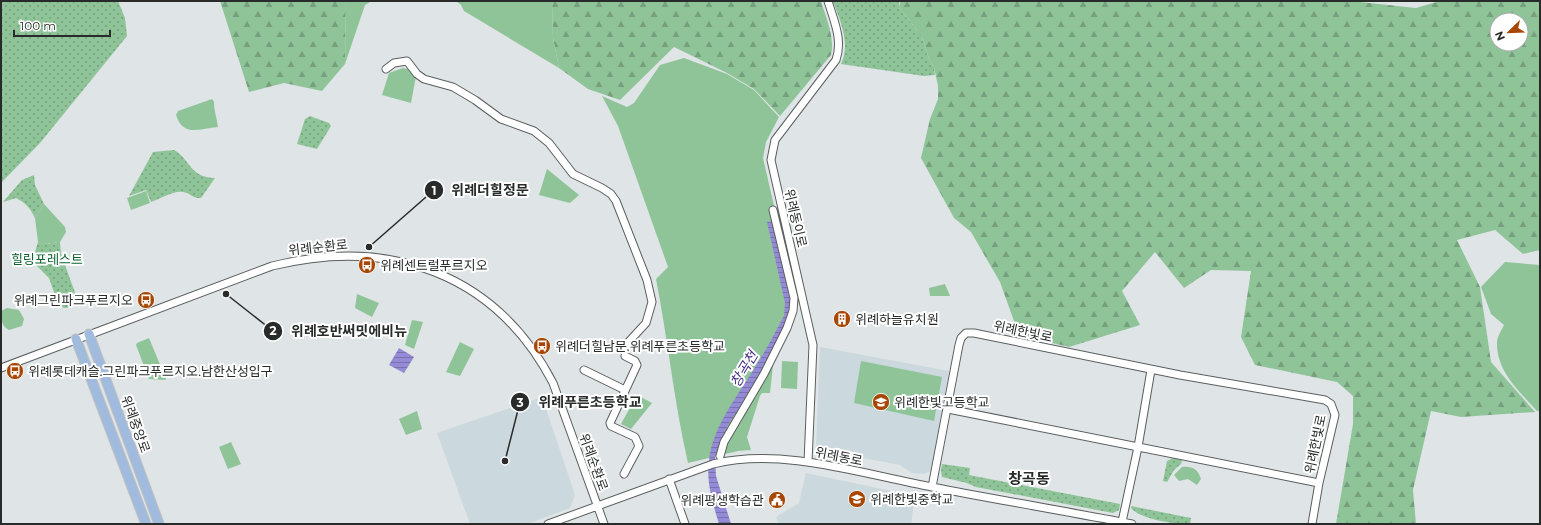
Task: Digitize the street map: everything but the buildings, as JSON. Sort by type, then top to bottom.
[{"type":"main road","name":"위례중앙로","points":[[89,334],[159,524]]},
{"type":"main road","name":"위례중앙로","points":[[76,339],[146,524]]},
{"type":"street","name":"위례동이로","points":[[808,462],[813,345],[771,160],[776,140],[836,60],[840,50],[839,39],[828,1]]},
{"type":"street","points":[[386,69],[394,63],[406,61],[417,74],[424,79],[453,87],[475,100],[500,119],[534,131],[552,147],[573,174],[593,183],[611,194],[620,207],[647,280],[652,302],[646,323],[623,352],[635,361],[637,365],[610,422],[611,426],[635,437],[639,446],[624,474]]},
{"type":"street","points":[[720,456],[724,442],[764,374],[793,311],[794,298],[773,210]]},
{"type":"street","name":"위례순환로","points":[[1,368],[272,266],[290,262],[346,255],[379,256],[421,266],[456,281],[482,299],[497,310],[528,341],[542,361],[553,383],[604,524]]},
{"type":"street","name":"위례한빛로","points":[[932,487],[959,345],[961,338],[966,333],[974,333],[1151,370],[1325,400],[1332,404],[1335,414],[1319,483],[1312,524]]},
{"type":"street","points":[[584,370],[625,390]]},
{"type":"street","points":[[1122,522],[1138,447],[1151,370]]},
{"type":"street","name":"위례한빛로","points":[[948,409],[1319,483]]},
{"type":"street","name":"위례동로","points":[[548,524],[688,472],[726,460],[739,458],[770,458],[808,462],[932,487],[1132,524]]},
{"type":"street","points":[[669,479],[685,524]]},
{"type":"shaded area","points":[[773,221],[791,306],[788,318],[762,373],[728,425],[715,457],[716,476],[731,524],[719,524],[712,501],[708,477],[711,448],[715,435],[728,410],[764,352],[784,316],[785,303],[767,222]]},
{"type":"shaded area","name":"위례한빛고등학교","points":[[820,347],[949,371],[931,471],[923,474],[912,473],[900,465],[816,449]]},
{"type":"shaded area","points":[[399,348],[414,357],[404,373],[389,365]]},
{"type":"shaded area","points":[[542,397],[575,495],[570,508],[527,524],[470,524],[437,433]]},
{"type":"shaded area","name":"위례한빛중학교","points":[[806,473],[915,496],[911,524],[779,524],[776,517],[799,503]]},
{"type":"green space","points":[[1,1],[118,1],[125,18],[127,36],[40,143],[1,183]]},
{"type":"green space","points":[[220,1],[346,1],[345,64],[322,91],[284,83],[249,92]]},
{"type":"green space","points":[[346,1],[372,1],[365,5],[345,64]]},
{"type":"green space","points":[[456,1],[552,1],[553,38],[559,68],[464,11],[461,5]]},
{"type":"green space","points":[[552,1],[821,1],[831,34],[831,55],[780,116],[754,89],[727,73],[674,47],[620,100],[588,89],[559,68],[553,38]]},
{"type":"green space","points":[[833,1],[899,1],[899,8],[917,30],[924,42],[929,59],[934,67],[935,75],[924,76],[841,64],[844,56],[845,40]]},
{"type":"green space","points":[[900,1],[1351,1],[1416,8],[1440,1],[1540,1],[1540,250],[1523,254],[1495,230],[1457,240],[1480,287],[1491,362],[1535,412],[1461,417],[1431,411],[1413,490],[1416,524],[1336,524],[1353,424],[1353,396],[1337,382],[1255,365],[1241,337],[1251,271],[1211,270],[1184,288],[1155,252],[1122,291],[1140,325],[1069,347],[1019,335],[1000,282],[971,232],[954,218],[921,158],[930,119],[938,99],[938,86],[934,67],[929,59],[924,42],[917,30],[899,8]]},
{"type":"green space","points":[[684,58],[727,74],[754,90],[779,117],[766,142],[763,158],[796,301],[774,356],[770,393],[762,393],[760,396],[747,437],[751,450],[738,451],[688,463],[656,279],[668,267],[618,126],[602,96],[627,107],[634,103],[660,65]]},
{"type":"green space","points":[[403,68],[412,70],[416,76],[411,103],[382,95],[389,73]]},
{"type":"green space","points":[[212,99],[214,102],[218,127],[192,130],[187,129],[179,122],[176,115],[178,111]]},
{"type":"green space","points":[[310,116],[329,123],[331,126],[317,149],[297,144],[305,119]]},
{"type":"green space","points":[[174,150],[180,154],[195,172],[200,175],[215,178],[201,198],[196,198],[179,192],[171,193],[151,202],[146,190],[129,196],[153,152]]},
{"type":"green space","points":[[547,169],[579,195],[570,203],[539,195]]},
{"type":"green space","points":[[34,175],[35,185],[44,204],[35,218],[27,206],[16,198],[3,202],[22,180]]},
{"type":"green space","points":[[146,191],[150,203],[131,210],[127,198]]},
{"type":"green space","points":[[44,204],[65,227],[66,232],[60,242],[45,244],[38,242],[35,218]]},
{"type":"green space","name":"힐링포레스트","points":[[38,242],[45,244],[60,242],[61,254],[77,298],[75,303],[70,307],[64,308],[58,304],[49,278],[35,264],[33,259]]},
{"type":"green space","points":[[1505,262],[1540,265],[1540,411],[1537,411],[1523,396],[1504,371],[1500,362],[1497,342],[1504,325],[1491,314],[1481,287]]},
{"type":"green space","points":[[945,284],[950,296],[930,296],[929,288]]},
{"type":"green space","points":[[357,294],[379,303],[372,317],[355,308]]},
{"type":"green space","points":[[7,308],[19,310],[24,319],[22,326],[9,330],[4,326],[1,319],[1,311]]},
{"type":"green space","points":[[412,320],[423,322],[414,349],[405,345]]},
{"type":"green space","points":[[149,338],[166,379],[165,380],[149,379],[136,345],[137,343]]},
{"type":"green space","points":[[460,342],[474,349],[460,376],[446,372]]},
{"type":"green space","points":[[782,361],[798,362],[797,389],[781,388]]},
{"type":"green space","points":[[861,361],[942,377],[934,421],[854,403]]},
{"type":"green space","points":[[637,395],[652,403],[631,429],[621,424]]},
{"type":"green space","points":[[417,411],[422,429],[406,435],[399,419]]},
{"type":"green space","points":[[231,442],[241,464],[228,469],[219,447]]},
{"type":"green space","points":[[1173,458],[1182,459],[1181,464],[1174,470],[1167,482],[1163,481],[1167,461]]},
{"type":"green space","points":[[942,464],[970,468],[969,475],[1120,504],[1119,510],[1113,513],[976,487],[967,483],[942,477]]},
{"type":"green space","points":[[1182,467],[1192,468],[1198,473],[1201,479],[1197,485],[1188,479],[1179,481],[1174,475]]},
{"type":"green space","points":[[1131,506],[1191,518],[1190,524],[1167,522],[1143,516],[1131,508]]},
{"type":"place","name":"위례더힐정문","points":[[369,247]]},
{"type":"place","name":"위례센트럴푸르지오","points":[[367,265]]},
{"type":"place","name":"위례호반써밋에비뉴","points":[[226,294]]},
{"type":"place","name":"위례그린파크푸르지오","points":[[146,300]]},
{"type":"place","name":"위례하늘유치원","points":[[842,319]]},
{"type":"place","name":"위례더힐남문.위례푸른초등학교","points":[[542,346]]},
{"type":"place","name":"위례롯데캐슬.그린파크푸르지오.남한산성입구","points":[[15,371]]},
{"type":"place","name":"위례한빛고등학교","points":[[881,402]]},
{"type":"place","name":"위례푸른초등학교","points":[[505,461]]},
{"type":"place","name":"위례한빛중학교","points":[[857,499]]},
{"type":"place","name":"위례평생학습관","points":[[777,500]]},
{"type":"district","name":"창곡동","points":[[1029,479]]},
{"type":"water label","name":"창곡천","points":[[744,369]]}]
